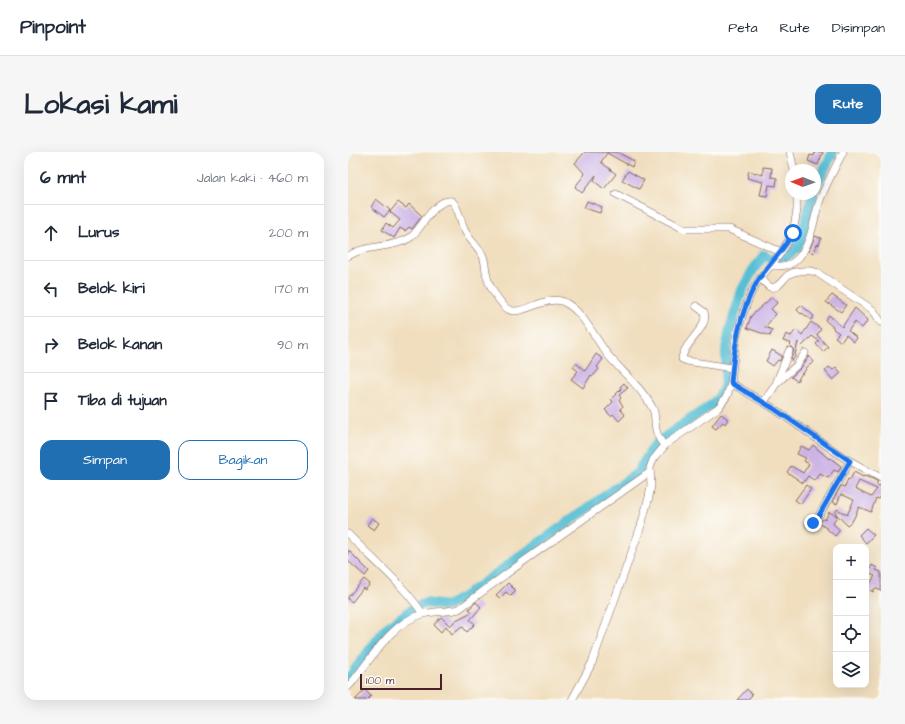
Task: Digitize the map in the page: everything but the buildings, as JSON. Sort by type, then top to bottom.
[{"type":"street","points":[[790,152],[793,164]]},
{"type":"street","points":[[770,266],[789,264],[797,259],[804,250],[808,242],[820,200],[843,152]]},
{"type":"street","points":[[616,194],[684,229],[729,229],[779,255]]},
{"type":"street","points":[[572,700],[592,663],[641,526],[649,497],[652,460],[662,443],[676,437],[718,408],[727,396],[731,383],[729,367],[741,319],[751,293],[760,278],[790,240],[795,228],[798,210],[797,200]]},
{"type":"street","points":[[348,256],[365,249],[392,244],[410,238],[441,203],[452,201],[458,210],[466,233],[481,253],[490,287],[504,306],[508,309],[521,310],[551,299],[564,302],[570,306],[582,318],[608,355],[646,398],[654,411],[657,433],[662,443]]},
{"type":"street","points":[[760,278],[772,287],[779,284],[790,274],[807,271],[816,272],[873,310],[881,322]]},
{"type":"street","points":[[696,306],[704,312],[705,319],[686,348],[682,359],[729,367]]},
{"type":"street","points":[[764,402],[776,384],[789,351]]},
{"type":"street","points":[[776,384],[797,365],[805,352]]},
{"type":"street","points":[[731,383],[764,402],[850,461],[881,478]]},
{"type":"street","points":[[809,524],[813,523],[818,517],[850,461]]},
{"type":"street","points":[[348,687],[386,638],[404,623],[422,612],[449,612],[466,605],[524,561],[650,472]]},
{"type":"street","points":[[348,534],[416,603],[422,612]]},
{"type":"waterway","points":[[821,176],[833,152]]},
{"type":"waterway","points":[[348,679],[386,628],[414,608],[426,603],[447,606],[465,596],[637,473],[656,443],[711,405],[718,398],[724,388],[726,350],[730,329],[742,290],[753,270],[764,255],[779,262],[796,249],[801,240],[811,200]]},
{"type":"route","points":[[793,233],[790,240],[758,281],[747,302],[736,337],[731,383],[773,408],[850,461],[818,517],[813,523]]}]
